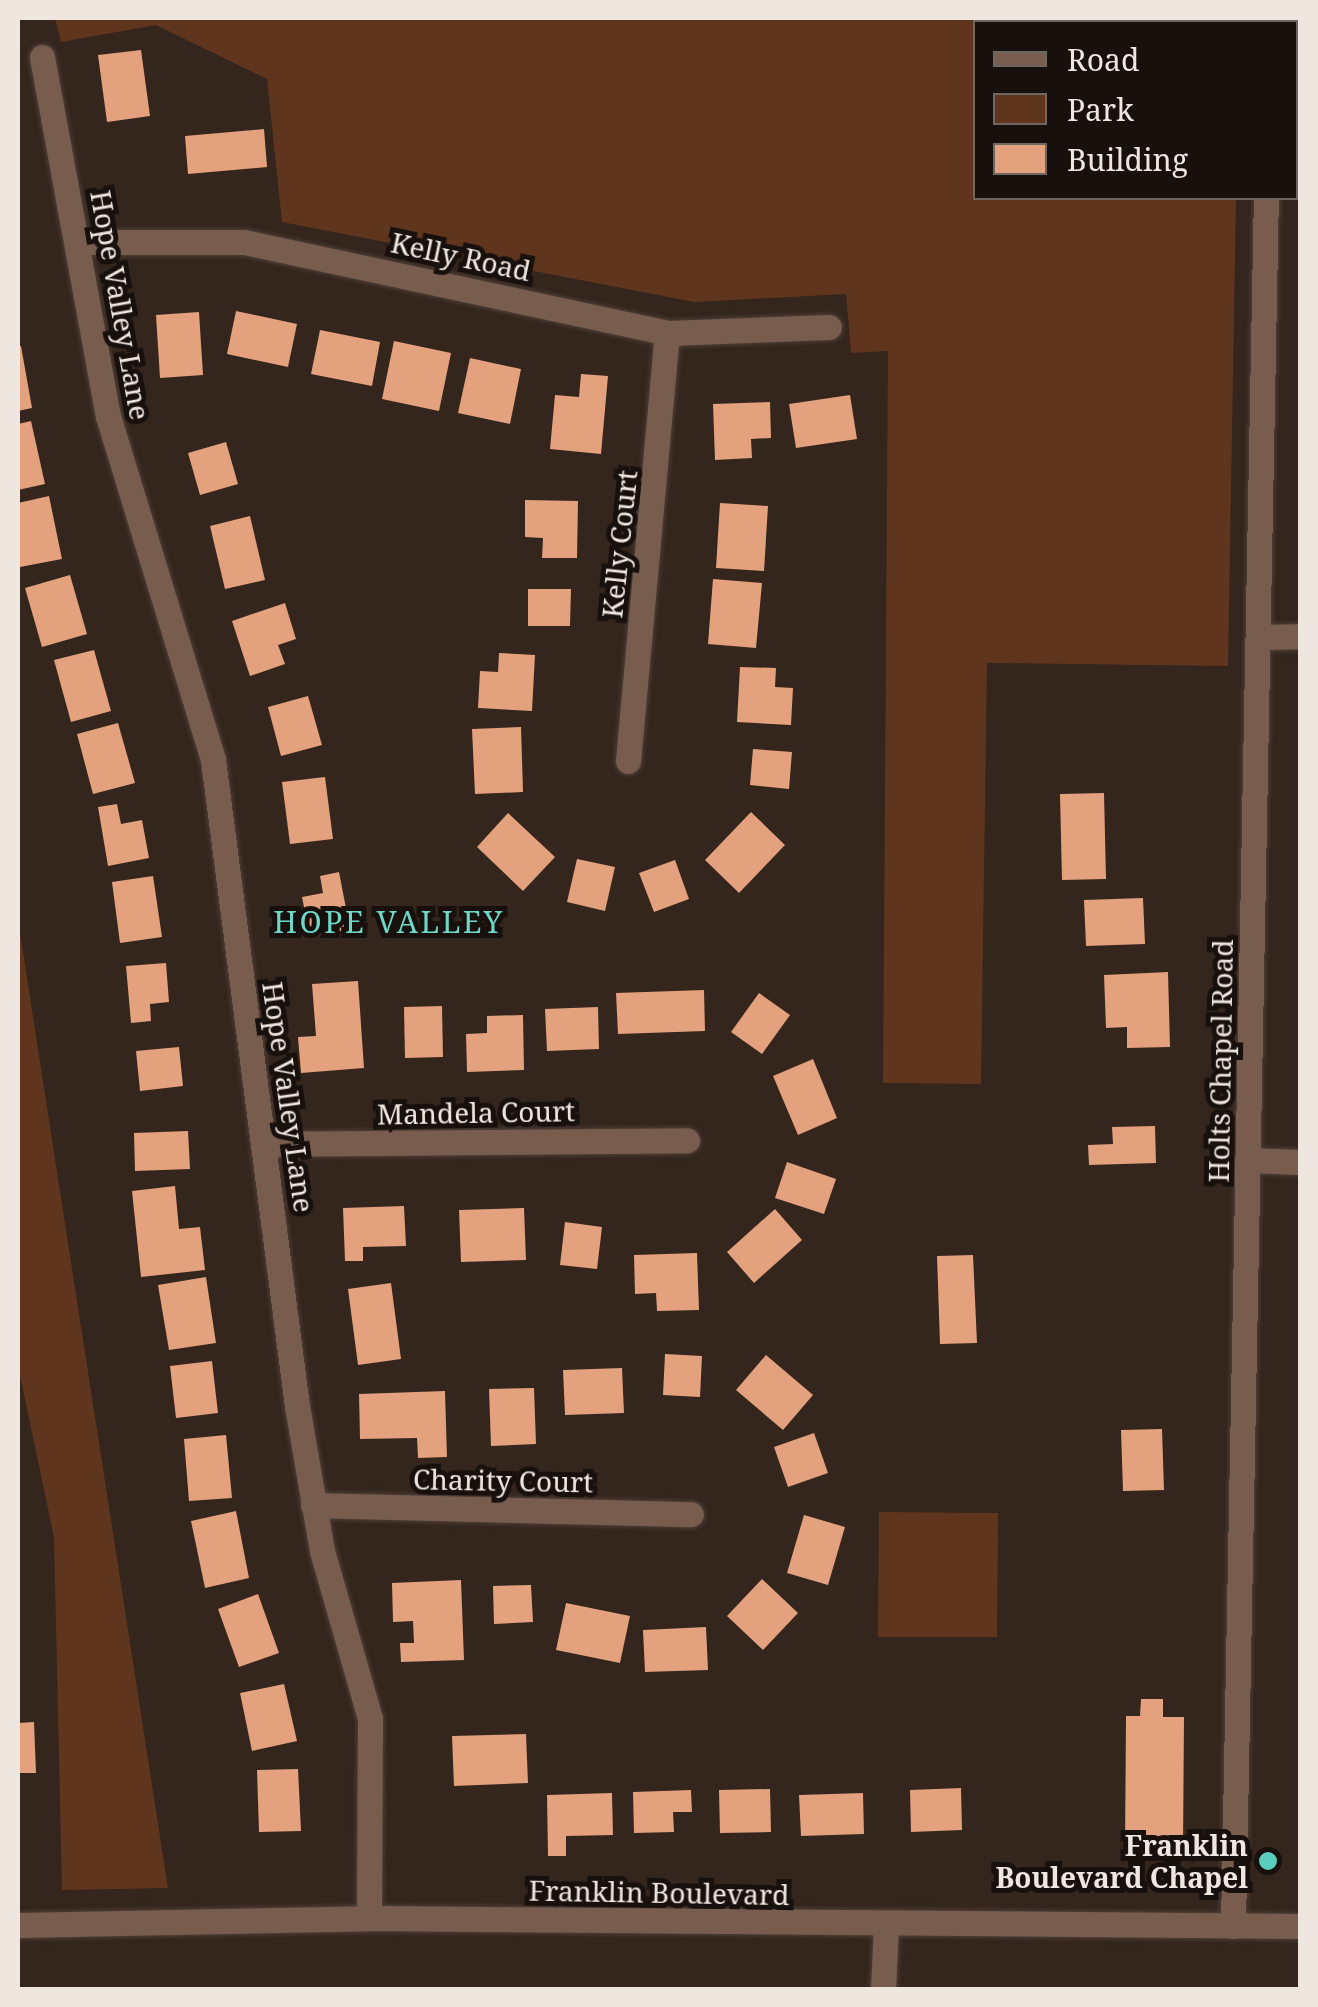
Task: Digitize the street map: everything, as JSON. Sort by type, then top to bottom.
[{"type":"street","name":"Hope Valley Lane","points":[[42,57],[80,242],[108,416],[212,760],[313,1505],[370,1718],[368,1918]]},
{"type":"street","name":"Holts Chapel Road","points":[[1233,1926],[1261,637],[1266,200]]},
{"type":"street","name":"Kelly Road","points":[[80,242],[244,242],[667,333],[829,328]]},
{"type":"street","name":"Kelly Court","points":[[628,761],[667,333]]},
{"type":"street","points":[[1261,637],[1300,636]]},
{"type":"street","name":"Mandela Court","points":[[266,1144],[687,1140]]},
{"type":"street","points":[[1247,1160],[1300,1162]]},
{"type":"street","name":"Charity Court","points":[[313,1505],[691,1514]]},
{"type":"street","name":"Franklin Boulevard","points":[[18,1925],[368,1918],[1300,1926]]},
{"type":"street","points":[[883,1990],[886,1925]]},
{"type":"green space","points":[[55,18],[1239,18],[973,20],[973,200],[1236,200],[1228,666],[987,663],[981,1084],[883,1083],[888,351],[851,353],[846,294],[694,302],[282,222],[267,79],[156,25],[61,42]]},
{"type":"green space","points":[[18,920],[168,1888],[62,1890],[54,1537],[18,1366]]},
{"type":"green space","points":[[879,1512],[998,1513],[997,1637],[878,1637]]},
{"type":"building","points":[[141,50],[150,116],[107,122],[98,55]]},
{"type":"building","points":[[264,129],[267,167],[188,174],[185,136]]},
{"type":"building","points":[[236,311],[297,324],[288,367],[227,354]]},
{"type":"building","points":[[199,312],[203,375],[160,378],[156,315]]},
{"type":"building","points":[[320,330],[380,342],[372,386],[311,374]]},
{"type":"building","points":[[394,341],[451,353],[439,411],[382,399]]},
{"type":"building","points":[[21,346],[32,408],[18,411],[18,347]]},
{"type":"building","points":[[470,358],[521,369],[510,424],[458,413]]},
{"type":"building","points":[[581,374],[608,376],[601,454],[550,449],[555,395],[579,397]]},
{"type":"building","points":[[850,395],[857,439],[796,448],[789,404]]},
{"type":"building","points":[[770,402],[771,438],[751,439],[752,458],[715,460],[713,404]]},
{"type":"building","points":[[31,421],[45,484],[18,490],[18,424]]},
{"type":"building","points":[[226,442],[238,484],[200,495],[188,453]]},
{"type":"building","points":[[49,496],[62,559],[20,567],[18,503]]},
{"type":"building","points":[[525,500],[578,501],[577,558],[542,558],[543,538],[525,537]]},
{"type":"building","points":[[720,503],[768,506],[764,571],[716,568]]},
{"type":"building","points":[[250,516],[265,580],[225,589],[210,526]]},
{"type":"building","points":[[70,575],[87,634],[42,647],[25,588]]},
{"type":"building","points":[[713,579],[762,583],[756,648],[708,644]]},
{"type":"building","points":[[528,589],[571,589],[570,626],[528,626]]},
{"type":"building","points":[[285,603],[296,639],[278,645],[285,664],[250,676],[232,621]]},
{"type":"building","points":[[94,650],[111,711],[71,722],[54,660]]},
{"type":"building","points":[[499,653],[535,655],[532,711],[478,708],[480,671],[498,672]]},
{"type":"building","points":[[740,667],[776,668],[775,687],[793,688],[791,725],[737,722]]},
{"type":"building","points":[[308,696],[322,745],[281,756],[268,707]]},
{"type":"building","points":[[118,723],[135,783],[93,794],[77,734]]},
{"type":"building","points":[[521,727],[523,792],[475,794],[472,729]]},
{"type":"building","points":[[753,749],[792,752],[789,789],[750,785]]},
{"type":"building","points":[[325,777],[333,839],[290,844],[282,782]]},
{"type":"building","points":[[1104,793],[1106,879],[1062,880],[1060,794]]},
{"type":"building","points":[[117,804],[121,824],[142,820],[149,858],[108,866],[98,807]]},
{"type":"building","points":[[751,812],[785,845],[739,893],[705,860]]},
{"type":"building","points":[[508,813],[555,857],[523,891],[477,847]]},
{"type":"building","points":[[577,859],[615,867],[605,911],[567,902]]},
{"type":"building","points":[[675,860],[689,899],[654,912],[639,873]]},
{"type":"building","points":[[339,872],[350,929],[310,937],[302,897],[323,893],[320,876]]},
{"type":"building","points":[[153,876],[162,937],[120,943],[112,882]]},
{"type":"building","points":[[1143,898],[1145,944],[1086,946],[1084,900]]},
{"type":"building","points":[[166,963],[169,1002],[150,1004],[151,1021],[131,1023],[126,966]]},
{"type":"building","points":[[1168,972],[1170,1047],[1127,1048],[1127,1027],[1106,1028],[1104,975]]},
{"type":"building","points":[[358,981],[364,1068],[301,1073],[298,1037],[316,1036],[312,984]]},
{"type":"building","points":[[704,990],[705,1031],[618,1034],[616,993]]},
{"type":"building","points":[[759,993],[790,1015],[762,1054],[731,1032]]},
{"type":"building","points":[[442,1006],[443,1057],[405,1058],[404,1007]]},
{"type":"building","points":[[598,1007],[599,1049],[547,1051],[545,1009]]},
{"type":"building","points":[[523,1015],[524,1070],[467,1072],[466,1034],[487,1033],[487,1016]]},
{"type":"building","points":[[179,1047],[183,1086],[140,1091],[136,1051]]},
{"type":"building","points":[[813,1059],[837,1118],[798,1135],[773,1076]]},
{"type":"building","points":[[1155,1126],[1156,1163],[1089,1165],[1088,1145],[1113,1144],[1112,1127]]},
{"type":"building","points":[[188,1131],[190,1169],[135,1171],[134,1133]]},
{"type":"building","points":[[787,1162],[836,1179],[824,1214],[775,1198]]},
{"type":"building","points":[[175,1186],[179,1229],[200,1227],[205,1270],[141,1277],[132,1191]]},
{"type":"building","points":[[404,1206],[406,1246],[363,1247],[363,1261],[345,1261],[343,1208]]},
{"type":"building","points":[[524,1208],[526,1260],[461,1262],[459,1210]]},
{"type":"building","points":[[775,1209],[802,1240],[754,1283],[727,1252]]},
{"type":"building","points":[[565,1222],[602,1227],[597,1269],[560,1265]]},
{"type":"building","points":[[697,1253],[699,1310],[657,1311],[656,1293],[635,1294],[634,1255]]},
{"type":"building","points":[[973,1255],[977,1343],[940,1344],[937,1256]]},
{"type":"building","points":[[206,1277],[216,1343],[169,1350],[158,1285]]},
{"type":"building","points":[[391,1283],[401,1359],[358,1365],[348,1289]]},
{"type":"building","points":[[665,1354],[702,1356],[700,1397],[663,1395]]},
{"type":"building","points":[[766,1355],[813,1395],[783,1430],[736,1390]]},
{"type":"building","points":[[212,1361],[218,1413],[176,1418],[170,1366]]},
{"type":"building","points":[[622,1368],[624,1413],[565,1415],[563,1370]]},
{"type":"building","points":[[534,1388],[536,1444],[491,1446],[489,1389]]},
{"type":"building","points":[[445,1391],[447,1457],[418,1458],[417,1438],[360,1439],[359,1394]]},
{"type":"building","points":[[1162,1429],[1164,1490],[1123,1491],[1121,1430]]},
{"type":"building","points":[[814,1433],[828,1473],[788,1487],[774,1447]]},
{"type":"building","points":[[226,1435],[232,1498],[189,1501],[184,1439]]},
{"type":"building","points":[[236,1511],[249,1578],[205,1588],[191,1521]]},
{"type":"building","points":[[804,1515],[845,1527],[828,1585],[787,1573]]},
{"type":"building","points":[[762,1579],[798,1613],[763,1650],[727,1616]]},
{"type":"building","points":[[461,1580],[464,1660],[401,1662],[400,1643],[414,1643],[413,1621],[393,1622],[392,1583]]},
{"type":"building","points":[[531,1585],[533,1622],[494,1624],[493,1586]]},
{"type":"building","points":[[258,1594],[279,1653],[239,1667],[218,1609]]},
{"type":"building","points":[[566,1603],[630,1616],[620,1663],[556,1650]]},
{"type":"building","points":[[706,1627],[708,1670],[645,1672],[643,1630]]},
{"type":"building","points":[[284,1684],[297,1741],[252,1751],[240,1693]]},
{"type":"building","points":[[1141,1699],[1163,1699],[1163,1717],[1184,1717],[1183,1851],[1125,1851],[1126,1716],[1140,1716]]},
{"type":"building","points":[[34,1722],[36,1773],[18,1773],[18,1723]]},
{"type":"building","points":[[526,1734],[528,1783],[454,1786],[452,1736]]},
{"type":"building","points":[[298,1769],[301,1831],[259,1832],[257,1770]]},
{"type":"building","points":[[961,1788],[962,1830],[911,1832],[910,1790]]},
{"type":"building","points":[[770,1789],[771,1832],[720,1833],[719,1790]]},
{"type":"building","points":[[691,1790],[692,1812],[673,1812],[674,1832],[634,1833],[633,1792]]},
{"type":"building","points":[[612,1793],[613,1835],[566,1836],[566,1856],[548,1856],[547,1795]]},
{"type":"building","points":[[863,1793],[864,1834],[801,1836],[799,1795]]},
{"type":"place","name":"Franklin Boulevard Chapel","points":[[1268,1861]]},
{"type":"district","name":"HOPE VALLEY","points":[[389,922]]}]
